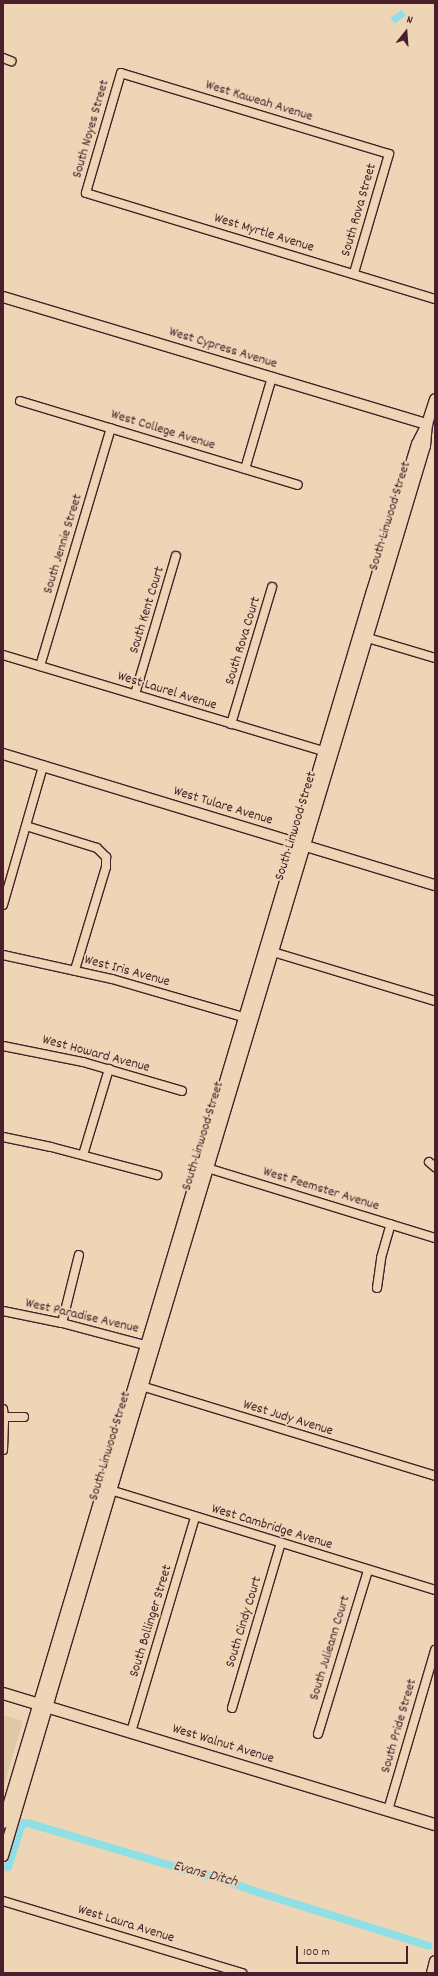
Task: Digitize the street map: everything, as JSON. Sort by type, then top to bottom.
[{"type":"main road","name":"West Walnut Avenue","points":[[3,1693],[435,1824]]},
{"type":"street","name":"West Kaweah Avenue","points":[[121,73],[389,154]]},
{"type":"street","name":"South Noyes Street","points":[[86,193],[121,73]]},
{"type":"street","name":"South Rova Street","points":[[354,274],[389,154]]},
{"type":"street","name":"West Myrtle Avenue","points":[[86,193],[435,299]]},
{"type":"street","name":"West Cypress Avenue","points":[[3,297],[431,425]]},
{"type":"street","points":[[244,468],[272,377]]},
{"type":"street","name":"South Linwood Street","points":[[203,1167],[243,1017],[261,959],[336,742],[425,446],[431,425],[435,399]]},
{"type":"street","name":"West College Avenue","points":[[20,401],[298,485]]},
{"type":"street","name":"South Linwood Street","points":[[3,1823],[42,1705],[203,1167],[273,952],[323,751],[416,444],[431,425]]},
{"type":"street","name":"South Jennie Street","points":[[40,666],[112,428]]},
{"type":"street","name":"South Kent Court","points":[[135,694],[176,556]]},
{"type":"street","name":"South Rova Court","points":[[231,724],[272,587]]},
{"type":"street","points":[[372,591],[372,606],[364,631],[368,638],[435,658]]},
{"type":"street","name":"West Laurel Avenue","points":[[3,655],[323,751]]},
{"type":"street","points":[[323,751],[329,751],[336,742]]},
{"type":"street","name":"West Tulare Avenue","points":[[3,754],[435,886]]},
{"type":"street","points":[[3,905],[43,766]]},
{"type":"street","points":[[26,826],[97,848],[106,857],[106,867],[75,970]]},
{"type":"street","points":[[261,959],[268,953],[273,952],[435,1002]]},
{"type":"street","name":"West Iris Avenue","points":[[3,955],[75,970],[243,1017]]},
{"type":"street","name":"West Howard Avenue","points":[[3,1046],[48,1054],[182,1091]]},
{"type":"street","points":[[83,1155],[110,1070]]},
{"type":"street","points":[[3,1137],[83,1155],[157,1175]]},
{"type":"street","name":"West Feemster Avenue","points":[[203,1167],[435,1238]]},
{"type":"street","points":[[377,1288],[381,1258],[391,1224]]},
{"type":"street","points":[[62,1323],[79,1255]]},
{"type":"street","name":"West Paradise Avenue","points":[[3,1311],[62,1323],[150,1346]]},
{"type":"street","name":"West Judy Avenue","points":[[138,1385],[435,1476]]},
{"type":"street","points":[[3,1450],[4,1413],[24,1417]]},
{"type":"street","name":"West Cambridge Avenue","points":[[106,1489],[281,1544],[435,1590]]},
{"type":"street","name":"South Bollinger Street","points":[[131,1732],[195,1517]]},
{"type":"street","name":"South Cindy Court","points":[[232,1708],[281,1544]]},
{"type":"street","name":"South Julieann Court","points":[[318,1734],[368,1570]]},
{"type":"street","name":"South Pride Street","points":[[388,1810],[435,1650]]},
{"type":"street","name":"South Linwood Street","points":[[3,1856],[42,1705]]},
{"type":"street","name":"West Laura Avenue","points":[[3,1900],[242,1973]]},
{"type":"street","points":[[432,1973],[435,1961]]},
{"type":"shaded area","points":[[3,1715],[23,1721],[3,1789]]},
{"type":"water","points":[[402,10],[406,16],[394,24],[390,18]]},
{"type":"waterway","name":"Evans Ditch","points":[[8,1867],[21,1827],[24,1823],[28,1823],[182,1869],[215,1877],[254,1891],[429,1946]]}]
